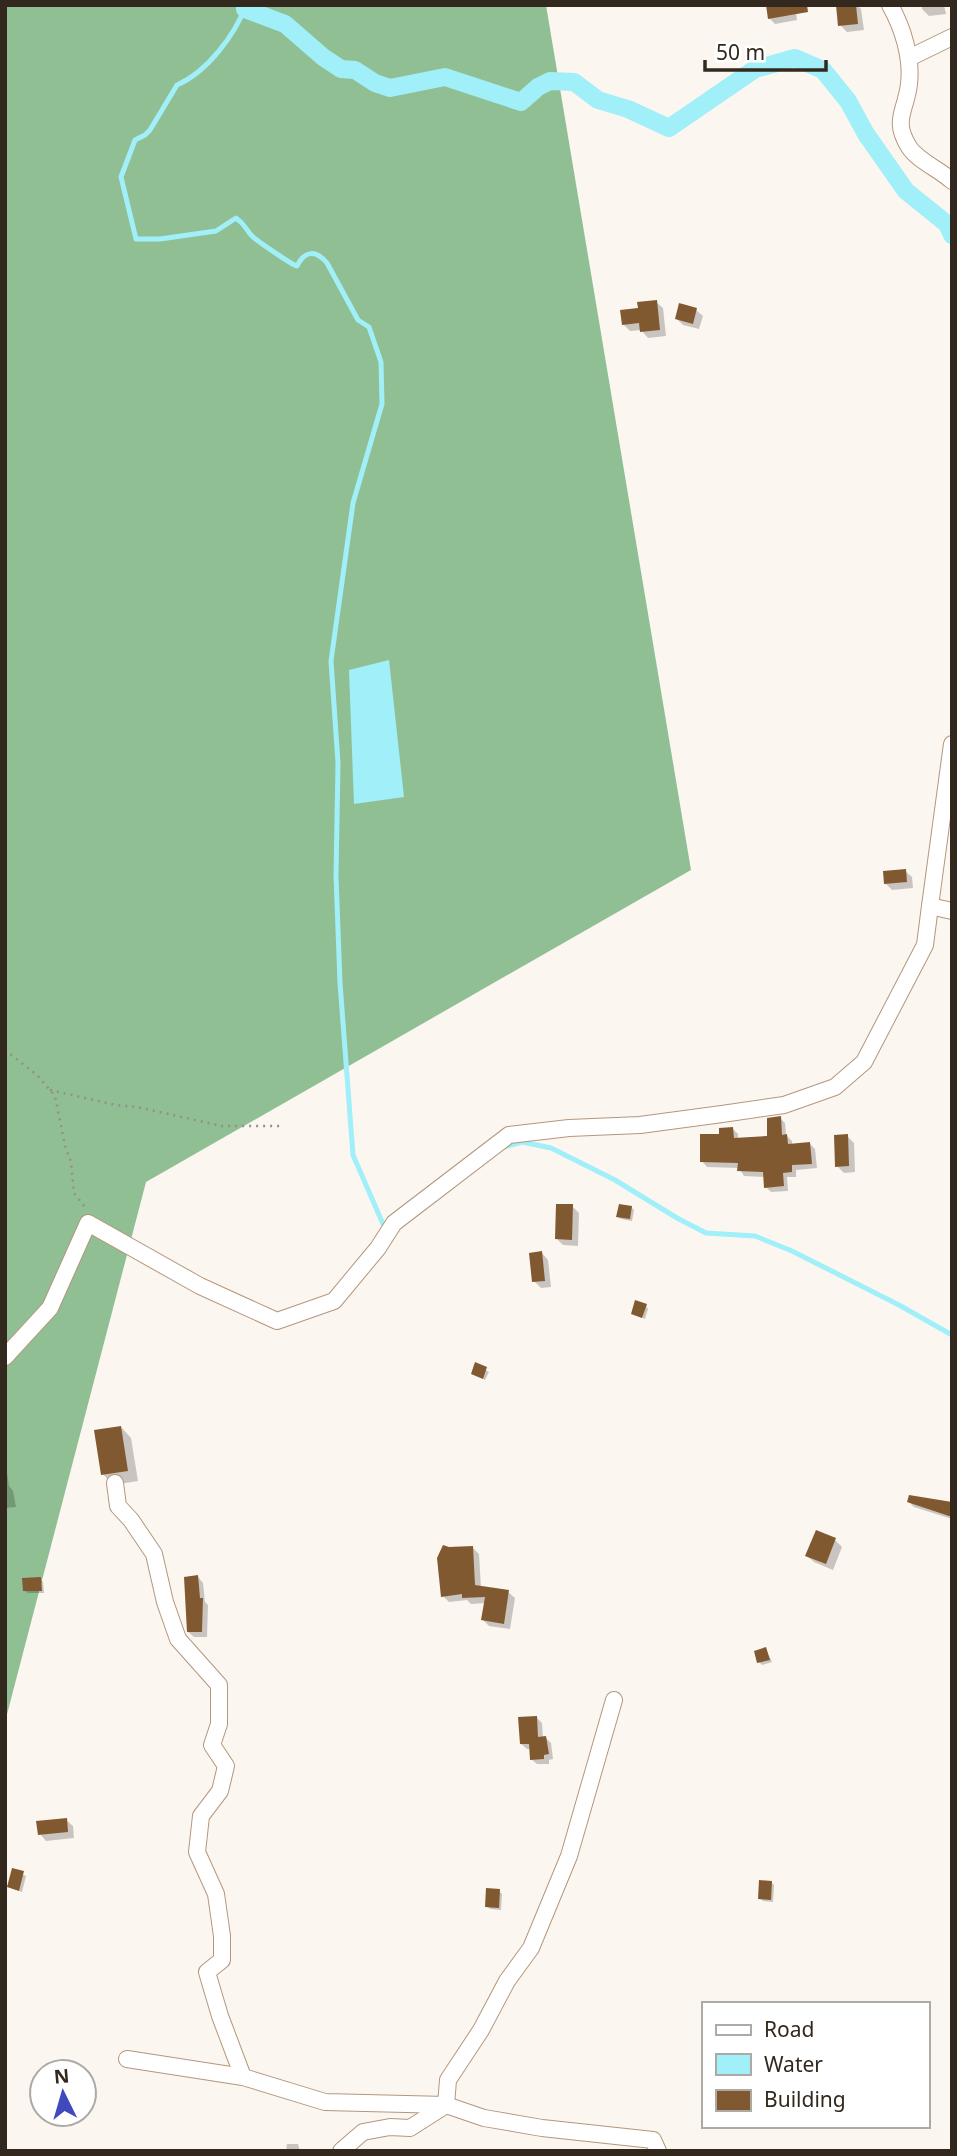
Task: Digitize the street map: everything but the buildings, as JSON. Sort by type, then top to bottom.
[{"type":"street","points":[[890,5],[898,20],[909,58],[909,84],[899,122],[911,150],[952,181]]},
{"type":"street","points":[[909,58],[952,37]]},
{"type":"street","points":[[5,1357],[50,1308],[88,1223],[200,1286],[277,1321],[334,1301],[378,1248],[394,1223],[509,1135],[569,1128],[640,1125],[784,1105],[835,1087],[864,1062],[925,945],[952,744]]},
{"type":"street","points":[[930,905],[952,911]]},
{"type":"street","points":[[115,1483],[118,1506],[154,1554],[165,1602],[178,1639],[219,1685],[219,1724],[212,1745],[226,1766],[220,1791],[201,1816],[197,1852],[216,1894],[222,1936],[222,1960],[206,1972],[243,2077]]},
{"type":"street","points":[[446,2105],[448,2080],[481,2030],[507,1981],[531,1948],[564,1867],[614,1700]]},
{"type":"street","points":[[127,2059],[243,2077],[325,2102],[446,2105],[484,2118],[542,2128],[653,2140],[658,2151]]},
{"type":"street","points":[[341,2151],[363,2132],[390,2127],[410,2128],[446,2105]]},
{"type":"path","points":[[5,1050],[37,1075],[46,1089],[55,1096],[65,1146],[71,1161],[74,1193],[89,1212]]},
{"type":"path","points":[[46,1089],[222,1126],[281,1126]]},
{"type":"green space","points":[[5,5],[546,5],[691,870],[146,1182],[5,1722]]},
{"type":"water","points":[[389,660],[404,797],[354,804],[349,670]]},
{"type":"waterway","points":[[246,5],[235,28],[219,51],[199,71],[177,85],[150,130],[135,140],[121,177],[136,239],[160,239],[216,231],[236,218],[250,234],[294,265],[297,266],[307,255],[319,256],[327,263],[358,320],[369,327],[381,362],[382,404],[353,503],[331,661],[338,763],[336,876],[340,983],[353,1155],[383,1224]]},
{"type":"waterway","points":[[245,9],[285,24],[341,69],[355,70],[375,83],[390,88],[445,77],[521,102],[538,87],[550,81],[574,82],[598,100],[628,109],[669,128],[755,69],[795,58],[823,70],[848,101],[866,134],[906,191],[947,224],[952,235]]},
{"type":"waterway","points":[[501,1148],[522,1142],[551,1148],[615,1180],[706,1233],[755,1236],[792,1251],[952,1335]]}]
